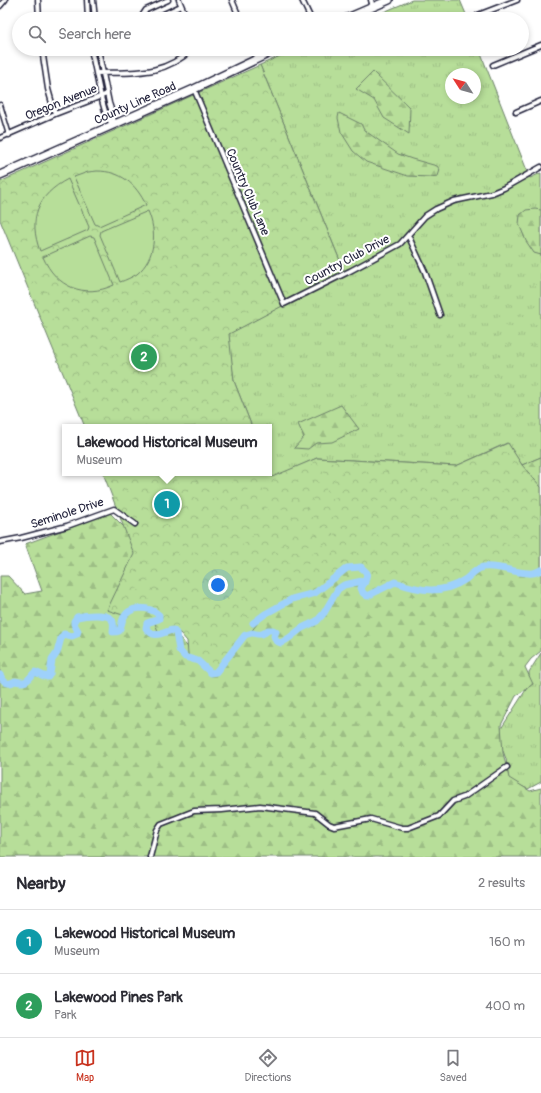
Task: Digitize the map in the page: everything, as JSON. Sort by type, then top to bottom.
[{"type":"main road","points":[[358,12],[372,4],[389,0]]},
{"type":"main road","name":"County Line Road","points":[[0,175],[194,89],[262,56]]},
{"type":"street","points":[[0,6],[5,0]]},
{"type":"street","points":[[38,0],[39,12]]},
{"type":"street","points":[[87,0],[88,12]]},
{"type":"street","points":[[93,0],[94,12]]},
{"type":"street","points":[[145,12],[168,0]]},
{"type":"street","points":[[179,0],[184,12]]},
{"type":"street","points":[[232,0],[237,12]]},
{"type":"street","points":[[302,0],[307,12]]},
{"type":"street","points":[[486,12],[517,0]]},
{"type":"street","points":[[168,12],[181,6]]},
{"type":"street","points":[[529,50],[541,45]]},
{"type":"street","points":[[43,56],[48,89],[55,114]]},
{"type":"street","points":[[92,56],[107,118],[114,125]]},
{"type":"street","points":[[99,56],[114,125]]},
{"type":"street","points":[[96,73],[132,73],[152,70],[177,60],[182,56]]},
{"type":"street","points":[[493,65],[515,56]]},
{"type":"street","name":"Country Club Lane","points":[[194,89],[284,304]]},
{"type":"street","name":"Oregon Avenue","points":[[0,138],[55,114],[107,94]]},
{"type":"street","points":[[516,112],[541,101]]},
{"type":"street","points":[[0,105],[9,135]]},
{"type":"street","name":"Country Club Drive","points":[[284,304],[400,244],[425,216],[436,209],[454,201],[492,193],[504,188],[541,167]]},
{"type":"street","points":[[408,235],[425,272],[440,315]]},
{"type":"street","name":"Seminole Drive","points":[[0,542],[67,526],[114,509],[135,524]]},
{"type":"street","points":[[150,857],[157,830],[161,824],[194,810],[222,810],[260,806],[315,813],[334,826],[371,819],[402,828],[408,828],[439,816],[453,801],[464,797],[507,767]]},
{"type":"green space","points":[[412,0],[460,0],[465,12],[384,12]]},
{"type":"green space","points":[[280,56],[482,56],[530,178],[541,173],[541,457],[522,465],[507,443],[456,466],[317,458],[272,478],[272,424],[251,424],[234,381],[228,334],[345,273],[260,65]]},
{"type":"green space","points":[[260,65],[345,273],[229,334],[234,381],[251,424],[84,424],[0,220],[0,182]]},
{"type":"green space","points":[[373,72],[410,108],[409,134],[384,118],[374,100],[356,89]]},
{"type":"green space","points":[[339,113],[361,124],[364,130],[398,154],[437,166],[440,170],[438,176],[408,176],[366,162],[353,151],[341,132],[338,118]]},
{"type":"green space","points":[[97,171],[113,173],[127,180],[138,191],[146,205],[99,226],[95,224],[74,177],[88,172]]},
{"type":"green space","points":[[68,179],[89,227],[88,230],[40,251],[36,239],[35,228],[35,218],[38,209],[42,200],[49,192],[57,185]]},
{"type":"green space","points":[[526,210],[541,210],[541,255],[534,253],[526,241],[519,224],[520,215]]},
{"type":"green space","points":[[148,211],[153,227],[153,244],[151,253],[143,268],[137,274],[120,282],[100,235],[101,231]]},
{"type":"green space","points":[[90,236],[94,237],[114,285],[92,291],[72,288],[63,283],[55,276],[43,257]]},
{"type":"green space","points":[[341,405],[359,429],[332,442],[316,443],[308,449],[294,448],[304,437],[298,424]]},
{"type":"green space","points":[[508,443],[522,465],[541,487],[541,570],[532,573],[523,573],[495,567],[483,567],[476,570],[466,579],[457,584],[440,589],[431,590],[413,588],[395,582],[367,596],[363,593],[361,588],[365,582],[367,573],[361,567],[347,568],[315,593],[292,599],[265,614],[238,648],[217,670],[209,670],[197,664],[188,654],[187,641],[180,633],[158,631],[154,621],[159,615],[149,609],[131,611],[126,616],[107,610],[134,554],[104,476],[272,477],[317,458],[456,466]]},
{"type":"green space","points":[[541,457],[541,651],[531,659],[525,667],[533,684],[516,696],[501,725],[503,753],[509,778],[530,791],[541,788],[541,857],[0,857],[0,576],[8,576],[25,594],[42,591],[25,544],[110,513],[147,550],[129,600],[162,617],[192,652],[522,465]]},
{"type":"green space","points":[[541,653],[541,782],[528,789],[509,781],[506,759],[497,735],[529,685],[529,672]]},
{"type":"waterway","points":[[253,623],[265,614],[292,599],[315,593],[347,568],[361,567],[367,573],[365,582],[361,588],[363,593],[367,596],[395,582],[413,588],[431,590],[440,589],[457,584],[466,579],[476,570],[483,567],[495,567],[530,573],[535,573],[541,570]]},
{"type":"waterway","points":[[0,675],[4,681],[8,683],[15,681],[25,682],[35,672],[48,677],[50,674],[52,660],[57,653],[61,638],[64,634],[72,636],[77,634],[78,631],[74,624],[77,617],[103,615],[111,619],[113,622],[113,632],[116,632],[120,630],[122,621],[126,614],[134,609],[140,608],[150,610],[159,615],[159,619],[147,623],[146,628],[150,632],[156,635],[173,630],[176,633],[179,650],[185,657],[198,661],[211,673],[216,672],[245,635],[252,633],[261,634],[268,630],[273,630],[276,632],[274,636],[276,641],[281,643],[302,628],[317,621],[324,613],[338,589],[344,585],[362,581],[365,582]]},
{"type":"place","name":"Lakewood Pines Park","points":[[144,357]]},
{"type":"place","name":"Lakewood Historical Museum","points":[[167,504]]}]
